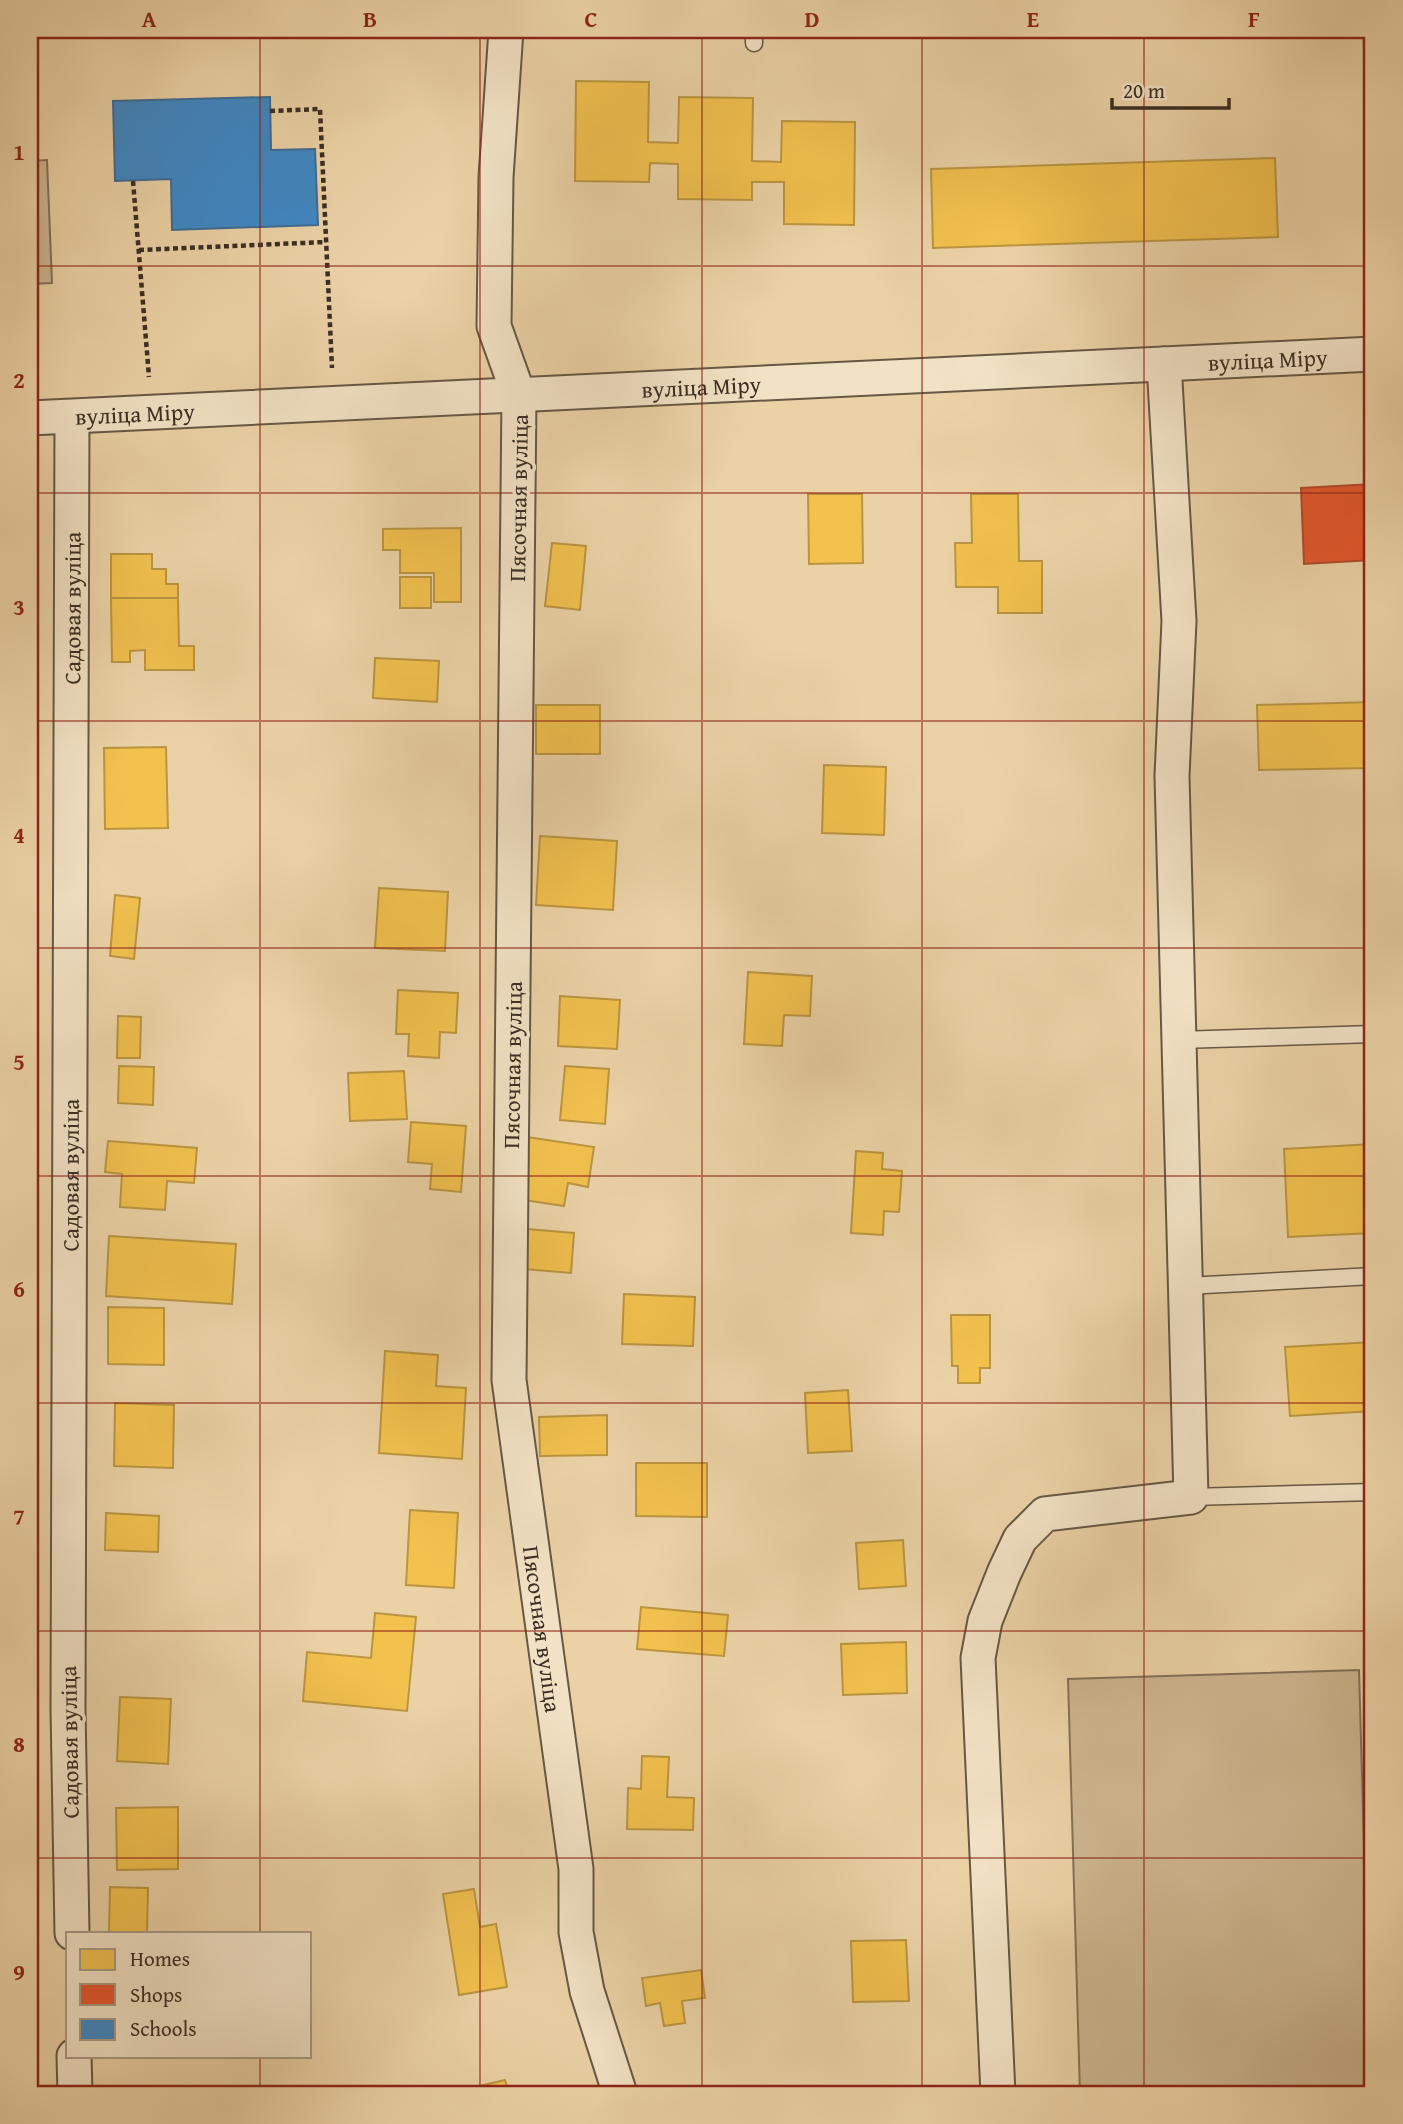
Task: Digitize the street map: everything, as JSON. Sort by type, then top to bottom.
[{"type":"street","name":"Пясочная вуліца","points":[[506,30],[496,177],[494,326],[519,396],[509,1380],[576,1869],[576,1932],[587,1991],[620,2094]]},
{"type":"street","name":"вуліца Міру","points":[[30,418],[1373,354]]},
{"type":"street","points":[[998,2094],[978,1658],[985,1621],[1020,1539],[1045,1514],[1191,1497],[1172,775],[1179,621],[1164,364]]},
{"type":"street","name":"Садовая вуліца","points":[[72,416],[68,1694],[72,1932]]},
{"type":"street","points":[[74,2058],[75,2094]]},
{"type":"lane","points":[[1179,1040],[1373,1034]]},
{"type":"lane","points":[[1186,1286],[1373,1276]]},
{"type":"lane","points":[[1191,1497],[1373,1492]]},
{"type":"path","points":[[270,111],[320,109],[334,404]]},
{"type":"path","points":[[316,160],[322,160]]},
{"type":"path","points":[[133,181],[152,413]]},
{"type":"path","points":[[139,250],[326,242]]},
{"type":"shaded area","points":[[47,160],[52,283],[30,284],[30,161]]},
{"type":"shaded area","points":[[1359,1670],[1371,2091],[1080,2094],[1068,1679]]},
{"type":"building: Homes","points":[[1363,30],[1373,30],[1373,207],[1371,207]]},
{"type":"building: Homes","points":[[576,81],[649,82],[648,142],[678,143],[679,97],[753,98],[752,161],[781,162],[782,121],[855,122],[854,225],[784,224],[784,182],[752,182],[752,200],[678,199],[678,164],[650,163],[649,182],[575,181]]},
{"type":"building: Homes","points":[[1275,158],[1278,237],[933,248],[931,169]]},
{"type":"building: Homes","points":[[808,494],[862,494],[863,563],[809,564]]},
{"type":"building: Homes","points":[[971,494],[1018,494],[1019,561],[1042,561],[1042,613],[998,613],[998,587],[956,587],[955,543],[972,543]]},
{"type":"building: Homes","points":[[461,528],[461,602],[434,602],[434,573],[400,573],[400,550],[383,550],[383,529]]},
{"type":"building: Homes","points":[[552,543],[586,546],[580,610],[545,606]]},
{"type":"building: Homes","points":[[111,554],[152,554],[152,569],[166,569],[166,584],[178,584],[178,598],[111,598]]},
{"type":"building: Homes","points":[[400,577],[431,577],[431,608],[400,608]]},
{"type":"building: Homes","points":[[111,598],[178,598],[179,646],[194,646],[194,670],[145,670],[145,650],[130,651],[130,662],[112,662]]},
{"type":"building: Homes","points":[[375,658],[439,661],[437,702],[373,698]]},
{"type":"building: Homes","points":[[1373,702],[1373,768],[1259,770],[1257,705]]},
{"type":"building: Homes","points":[[536,705],[600,705],[600,754],[536,754]]},
{"type":"building: Homes","points":[[166,747],[168,828],[105,829],[104,748]]},
{"type":"building: Homes","points":[[824,765],[886,767],[884,835],[822,833]]},
{"type":"building: Homes","points":[[540,836],[617,841],[613,910],[536,905]]},
{"type":"building: Homes","points":[[379,888],[448,892],[445,951],[375,948]]},
{"type":"building: Homes","points":[[115,895],[140,898],[134,959],[110,956]]},
{"type":"building: Homes","points":[[748,972],[812,976],[810,1016],[784,1015],[782,1046],[744,1044]]},
{"type":"building: Homes","points":[[398,990],[458,993],[456,1033],[440,1032],[439,1058],[408,1056],[409,1034],[396,1034]]},
{"type":"building: Homes","points":[[560,996],[620,1000],[617,1049],[558,1046]]},
{"type":"building: Homes","points":[[118,1016],[141,1017],[140,1058],[117,1058]]},
{"type":"building: Homes","points":[[119,1066],[154,1067],[153,1105],[118,1103]]},
{"type":"building: Homes","points":[[565,1066],[609,1069],[605,1124],[560,1120]]},
{"type":"building: Homes","points":[[404,1071],[407,1119],[350,1121],[348,1073]]},
{"type":"building: Homes","points":[[411,1122],[466,1126],[461,1192],[430,1189],[432,1164],[408,1162]]},
{"type":"building: Homes","points":[[527,1137],[594,1147],[588,1187],[568,1183],[564,1206],[517,1199]]},
{"type":"building: Homes","points":[[108,1141],[197,1148],[194,1183],[167,1181],[165,1210],[120,1207],[122,1174],[105,1172]]},
{"type":"building: Homes","points":[[1373,1144],[1373,1233],[1288,1237],[1284,1149]]},
{"type":"building: Homes","points":[[856,1151],[883,1153],[882,1169],[902,1171],[899,1212],[884,1211],[883,1235],[851,1233]]},
{"type":"building: Homes","points":[[527,1229],[574,1233],[571,1273],[523,1269]]},
{"type":"building: Homes","points":[[109,1236],[236,1244],[232,1304],[106,1296]]},
{"type":"building: Homes","points":[[30,1290],[36,1291],[33,1328],[30,1328]]},
{"type":"building: Homes","points":[[624,1294],[695,1297],[693,1346],[622,1344]]},
{"type":"building: Homes","points":[[108,1307],[164,1308],[164,1365],[108,1364]]},
{"type":"building: Homes","points":[[951,1315],[990,1315],[990,1368],[980,1368],[980,1383],[958,1383],[958,1366],[952,1366]]},
{"type":"building: Homes","points":[[1373,1342],[1373,1411],[1290,1416],[1285,1347]]},
{"type":"building: Homes","points":[[385,1351],[438,1355],[436,1386],[466,1388],[462,1459],[379,1453]]},
{"type":"building: Homes","points":[[848,1390],[852,1451],[808,1453],[805,1393]]},
{"type":"building: Homes","points":[[115,1403],[174,1405],[173,1468],[114,1466]]},
{"type":"building: Homes","points":[[607,1415],[607,1455],[540,1456],[539,1417]]},
{"type":"building: Homes","points":[[636,1463],[707,1463],[707,1517],[636,1516]]},
{"type":"building: Homes","points":[[410,1510],[458,1513],[454,1588],[406,1585]]},
{"type":"building: Homes","points":[[106,1513],[159,1516],[158,1552],[105,1550]]},
{"type":"building: Homes","points":[[903,1540],[906,1586],[859,1589],[856,1543]]},
{"type":"building: Homes","points":[[641,1607],[728,1615],[724,1656],[637,1649]]},
{"type":"building: Homes","points":[[375,1613],[416,1617],[407,1711],[303,1701],[307,1652],[371,1658]]},
{"type":"building: Homes","points":[[30,1641],[35,1641],[33,1709],[30,1709]]},
{"type":"building: Homes","points":[[906,1642],[907,1693],[843,1695],[841,1644]]},
{"type":"building: Homes","points":[[120,1697],[171,1699],[168,1764],[117,1761]]},
{"type":"building: Homes","points":[[30,1750],[34,1750],[35,1779],[30,1779]]},
{"type":"building: Homes","points":[[642,1756],[669,1757],[667,1797],[694,1798],[693,1830],[627,1829],[628,1788],[641,1789]]},
{"type":"building: Homes","points":[[178,1807],[178,1869],[117,1870],[116,1808]]},
{"type":"building: Homes","points":[[110,1887],[148,1888],[147,1932],[109,1932]]},
{"type":"building: Homes","points":[[474,1889],[480,1927],[496,1924],[507,1987],[459,1995],[443,1894]]},
{"type":"building: Homes","points":[[906,1940],[909,2001],[853,2002],[851,1941]]},
{"type":"building: Homes","points":[[701,1970],[705,1998],[682,2001],[685,2023],[664,2026],[660,2003],[646,2006],[642,1978]]},
{"type":"building: Homes","points":[[505,2080],[509,2094],[463,2094],[462,2090]]},
{"type":"building: Shops","points":[[1373,484],[1373,560],[1304,564],[1301,488]]},
{"type":"building: Schools","points":[[270,97],[271,150],[315,149],[318,225],[172,230],[171,179],[115,181],[113,101]]}]
